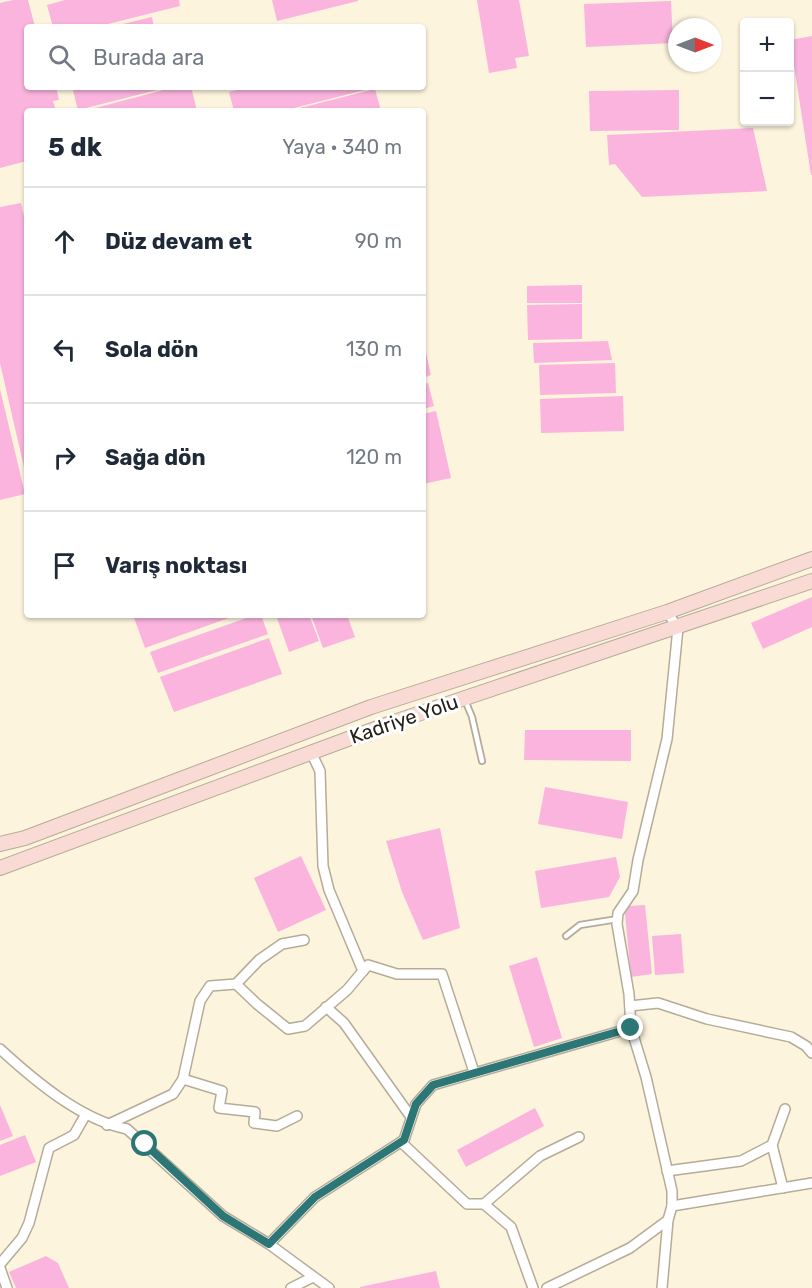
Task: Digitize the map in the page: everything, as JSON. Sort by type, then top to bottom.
[{"type":"main road","name":"Kadriye Yolu","points":[[0,844],[25,838],[371,707],[667,612],[812,559]]},
{"type":"main road","name":"Kadriye Yolu","points":[[0,868],[391,723],[812,582]]},
{"type":"street","points":[[662,1288],[672,1191],[646,1077],[631,1028],[618,913],[633,891],[638,860],[667,739],[678,628],[667,612]]},
{"type":"street","points":[[311,752],[320,771],[323,866],[328,890],[363,971]]},
{"type":"street","points":[[107,1125],[173,1094],[183,1079],[200,1001],[210,986],[236,984],[259,960],[282,944],[304,940]]},
{"type":"street","points":[[236,984],[288,1029],[305,1026],[347,990],[368,964],[397,974],[442,974],[474,1072]]},
{"type":"street","points":[[630,1006],[658,1003],[707,1019],[791,1037],[806,1046],[812,1053]]},
{"type":"street","points":[[326,1007],[344,1023],[411,1116]]},
{"type":"street","points":[[269,1244],[315,1197],[404,1140],[416,1104],[433,1085],[631,1028]]},
{"type":"street","points":[[0,1050],[29,1074],[86,1114],[107,1125],[128,1130],[223,1216],[269,1244],[329,1288]]},
{"type":"street","points":[[183,1079],[222,1091],[219,1108],[255,1112],[254,1124],[277,1126],[297,1116]]},
{"type":"street","points":[[783,1188],[772,1145],[785,1109]]},
{"type":"street","points":[[7,1288],[0,1266],[22,1238],[29,1223],[49,1148],[74,1135],[86,1114]]},
{"type":"street","points":[[484,1204],[540,1156],[579,1137]]},
{"type":"street","points":[[401,1142],[467,1204],[484,1204],[511,1227],[533,1288]]},
{"type":"street","points":[[667,1171],[741,1161],[772,1145]]},
{"type":"street","points":[[672,1206],[812,1183]]},
{"type":"street","points":[[547,1288],[630,1248],[668,1220]]},
{"type":"street","points":[[291,1288],[313,1277]]},
{"type":"lane","points":[[464,698],[472,717],[482,761]]},
{"type":"lane","points":[[566,936],[580,925],[618,919]]},
{"type":"building","points":[[28,0],[34,24],[24,24],[24,90],[57,90],[59,100],[53,101],[55,108],[24,108],[24,162],[0,168],[0,3]]},
{"type":"building","points":[[65,0],[179,0],[180,6],[108,24],[52,24],[47,5]]},
{"type":"building","points":[[272,0],[358,0],[358,1],[277,21]]},
{"type":"building","points":[[477,0],[519,0],[529,56],[515,58],[517,68],[489,73]]},
{"type":"building","points":[[671,1],[672,18],[668,18],[668,43],[586,47],[584,4]]},
{"type":"building","points":[[152,17],[153,24],[122,24]]},
{"type":"building","points":[[812,36],[812,175],[794,66],[794,39]]},
{"type":"building","points":[[73,90],[157,90],[86,108],[77,108]]},
{"type":"building","points":[[164,90],[192,90],[196,108],[95,108]]},
{"type":"building","points":[[237,90],[365,90],[294,108],[233,108],[229,92]]},
{"type":"building","points":[[375,90],[380,108],[300,108]]},
{"type":"building","points":[[679,90],[679,130],[590,131],[589,91]]},
{"type":"building","points":[[753,128],[767,191],[642,197],[615,164],[609,165],[607,135]]},
{"type":"building","points":[[21,203],[24,216],[24,467],[0,363],[0,207]]},
{"type":"building","points":[[582,285],[582,303],[527,303],[527,286]]},
{"type":"building","points":[[582,304],[582,339],[528,340],[527,305]]},
{"type":"building","points":[[608,341],[612,360],[534,363],[533,343]]},
{"type":"building","points":[[426,353],[431,375],[426,377]]},
{"type":"building","points":[[615,363],[616,393],[540,395],[539,365]]},
{"type":"building","points":[[426,383],[428,383],[434,406],[426,408]]},
{"type":"building","points":[[0,389],[24,494],[0,500]]},
{"type":"building","points":[[623,396],[624,431],[541,433],[540,399]]},
{"type":"building","points":[[436,411],[451,478],[426,483],[426,413]]},
{"type":"building","points":[[812,597],[812,627],[763,649],[751,623]]},
{"type":"building","points":[[134,618],[229,618],[145,648]]},
{"type":"building","points":[[246,618],[262,618],[268,634],[158,673],[150,652]]},
{"type":"building","points":[[277,618],[310,618],[319,641],[289,652]]},
{"type":"building","points":[[312,618],[348,618],[355,637],[323,648]]},
{"type":"building","points":[[269,638],[282,674],[174,712],[160,677]]},
{"type":"building","points":[[525,730],[631,730],[631,761],[524,760]]},
{"type":"building","points":[[545,787],[628,802],[622,839],[538,824]]},
{"type":"building","points":[[440,828],[460,928],[423,940],[402,892],[386,841]]},
{"type":"building","points":[[301,856],[326,910],[278,932],[254,878]]},
{"type":"building","points":[[616,857],[620,877],[609,897],[541,908],[535,871]]},
{"type":"building","points":[[645,905],[652,974],[631,977],[625,914],[629,906]]},
{"type":"building","points":[[681,934],[684,973],[655,975],[652,936]]},
{"type":"building","points":[[537,957],[562,1038],[534,1047],[509,966]]},
{"type":"building","points":[[0,1105],[13,1136],[0,1141]]},
{"type":"building","points":[[535,1108],[544,1126],[466,1167],[457,1150]]},
{"type":"building","points":[[25,1135],[36,1162],[0,1176],[0,1145]]},
{"type":"building","points":[[46,1256],[58,1263],[69,1288],[16,1288],[9,1272]]},
{"type":"building","points":[[436,1271],[440,1288],[360,1288],[360,1287]]},
{"type":"route","points":[[145,1144],[223,1216],[269,1244],[315,1197],[395,1148],[404,1140],[416,1104],[433,1085],[631,1028]]}]
